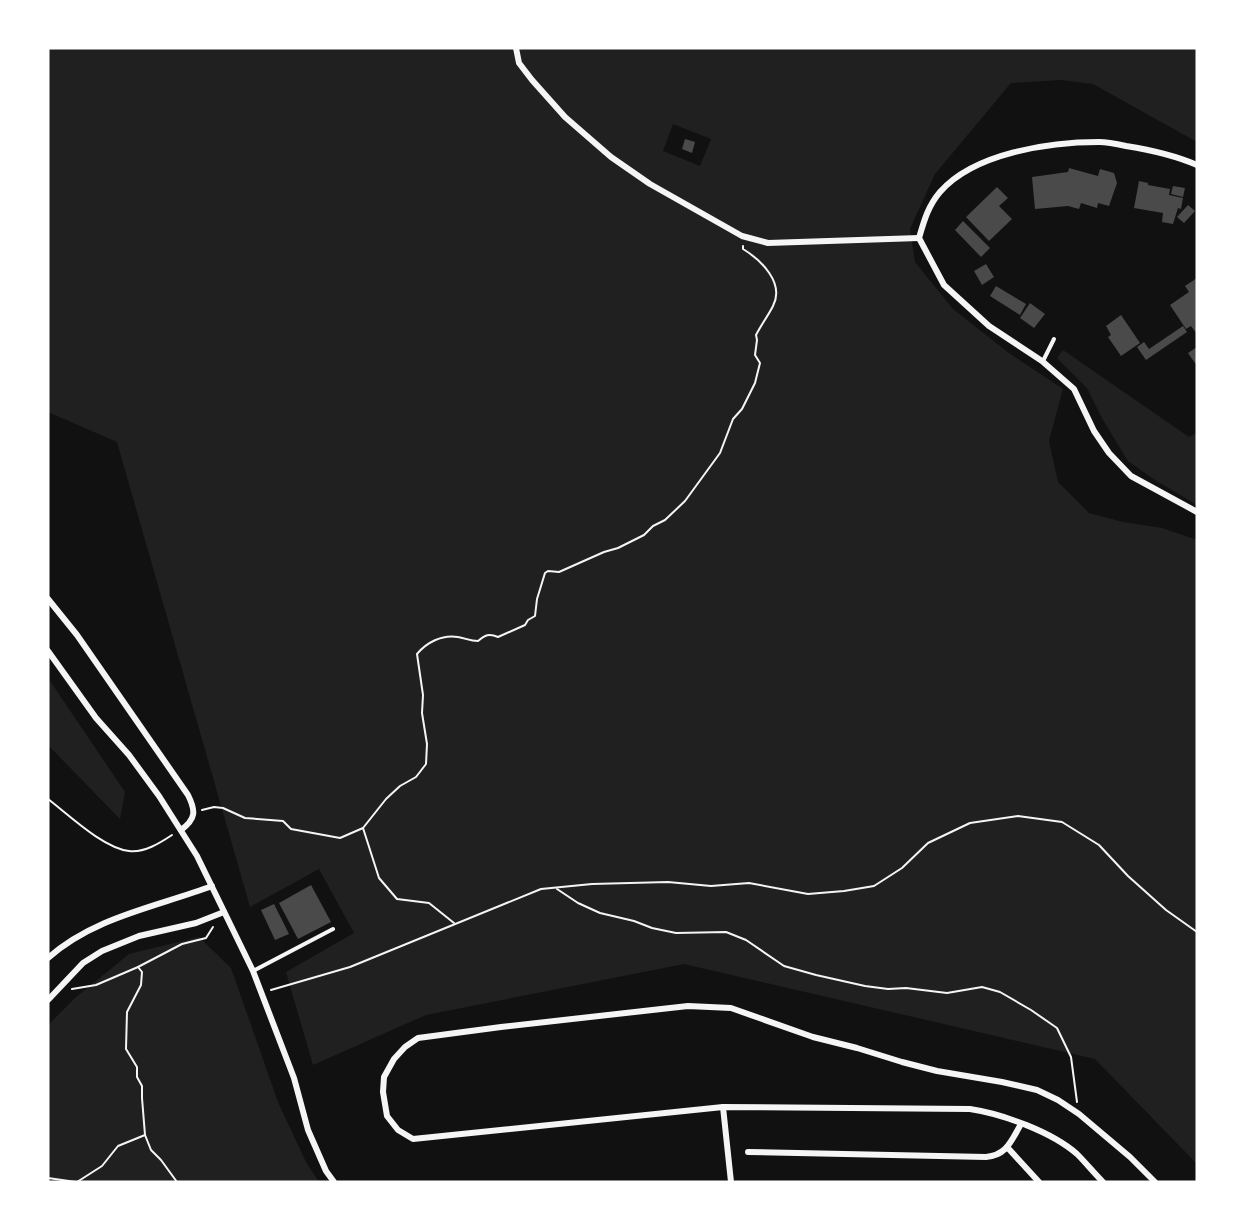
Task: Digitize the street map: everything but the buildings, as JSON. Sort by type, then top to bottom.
[{"type":"street","points":[[516,48],[519,63],[539,88],[583,134],[610,157],[650,184],[742,236],[768,243],[919,238]]},
{"type":"street","points":[[1197,165],[1161,151],[1100,141],[1033,147],[1006,154],[965,170],[951,181],[928,209],[919,238],[944,285],[989,326],[1042,361],[1074,389],[1094,432],[1109,453],[1131,476],[1197,512]]},
{"type":"street","points":[[48,599],[76,634],[188,795],[194,813],[190,823],[181,830]]},
{"type":"street","points":[[48,651],[96,718],[129,755],[197,856],[253,970],[294,1078],[308,1130],[326,1172],[333,1182]]},
{"type":"street","points":[[48,958],[67,941],[92,928],[129,913],[212,886]]},
{"type":"street","points":[[48,1000],[83,963],[102,951],[139,936],[196,923],[224,912]]},
{"type":"street","points":[[1103,1182],[1076,1154],[1051,1136],[989,1112],[970,1109],[723,1107],[413,1139],[398,1130],[387,1116],[382,1092],[384,1077],[394,1059],[418,1038],[688,1006],[731,1008],[813,1037],[902,1062],[1036,1090],[1058,1100],[1079,1114],[1130,1157],[1155,1182]]},
{"type":"street","points":[[723,1107],[731,1182]]},
{"type":"street","points":[[748,1152],[997,1156],[1008,1148],[1021,1124]]},
{"type":"street","points":[[1008,1148],[1039,1182]]},
{"type":"lane","points":[[1042,361],[1054,339]]},
{"type":"lane","points":[[253,970],[333,929]]},
{"type":"path","points":[[194,813],[214,807],[223,808],[245,818],[283,821],[291,829],[340,838],[363,828],[386,799],[400,786],[416,777],[426,764],[427,744],[422,713],[423,695],[417,654],[423,646],[439,639],[457,637],[478,641],[490,634],[498,637],[525,625],[535,616],[537,599],[545,573],[559,572],[644,535],[653,526],[665,520],[685,501],[720,453],[733,419],[742,410],[755,383],[760,363],[755,356],[756,335],[774,305],[776,284],[772,275],[743,249],[742,236]]},
{"type":"path","points":[[48,799],[105,842],[130,851],[152,847],[181,830]]},
{"type":"path","points":[[260,993],[350,967],[541,889],[592,884],[668,882],[711,886],[749,883],[808,894],[844,891],[874,886],[902,868],[928,843],[970,823],[1018,816],[1062,822],[1099,845],[1158,903],[1197,932]]},
{"type":"path","points":[[363,828],[379,878],[397,899],[429,903],[455,923]]},
{"type":"path","points":[[557,889],[578,903],[600,913],[652,928],[676,933],[726,932],[746,940],[784,966],[845,982],[888,989],[906,988],[947,993],[982,987],[1000,992],[1057,1028],[1071,1057],[1079,1114]]},
{"type":"path","points":[[61,985],[76,990],[96,985],[182,944],[206,938],[224,912]]},
{"type":"path","points":[[138,966],[142,972],[141,985],[127,1012],[126,1049],[137,1067],[137,1077],[142,1086],[145,1135],[151,1150],[177,1182]]},
{"type":"path","points":[[48,1178],[77,1182],[102,1166],[118,1146],[145,1135]]},
{"type":"shaded area","points":[[48,48],[1197,48],[1197,142],[1093,84],[1061,80],[1011,83],[935,174],[910,229],[915,262],[953,309],[1009,353],[1063,389],[1049,441],[1058,482],[1089,513],[1123,522],[1162,528],[1197,540],[1197,1164],[1095,1059],[684,964],[426,1015],[313,1065],[286,972],[354,933],[319,869],[250,907],[117,442],[48,412]],"holes":[[[673,124],[711,139],[700,166],[663,151]]]},
{"type":"shaded area","points":[[1063,350],[1189,437],[1197,433],[1197,505],[1128,461],[1087,388],[1057,358]]},
{"type":"shaded area","points":[[48,678],[125,792],[120,819],[48,745]]},
{"type":"shaded area","points":[[199,937],[231,968],[278,1102],[306,1162],[319,1182],[48,1182],[48,1025],[75,998],[129,954]]}]
